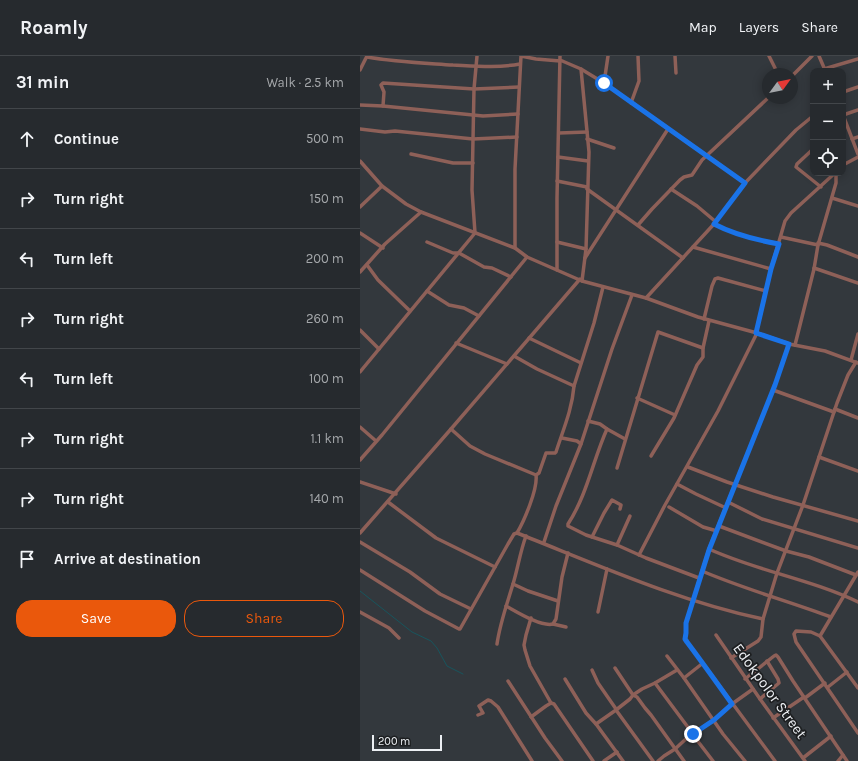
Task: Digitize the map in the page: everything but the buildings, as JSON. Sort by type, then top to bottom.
[{"type":"street","points":[[360,70],[367,56],[413,62],[475,66],[507,66],[520,64]]},
{"type":"street","points":[[360,372],[475,233],[472,190],[473,114],[475,66],[477,56]]},
{"type":"street","points":[[515,248],[515,169],[521,56],[536,59],[560,59],[580,69],[604,83],[745,183]]},
{"type":"street","points":[[604,83],[608,56]]},
{"type":"street","points":[[631,103],[639,81],[638,56]]},
{"type":"street","points":[[675,56],[676,73]]},
{"type":"street","points":[[798,70],[812,56]]},
{"type":"street","points":[[819,56],[824,68]]},
{"type":"street","points":[[772,57],[776,68]]},
{"type":"street","points":[[557,270],[560,59]]},
{"type":"street","points":[[831,68],[858,59]]},
{"type":"street","points":[[360,534],[581,280],[586,249],[588,161],[587,132],[580,69]]},
{"type":"street","points":[[383,106],[384,92],[381,85],[383,83],[474,89],[520,87]]},
{"type":"street","points":[[846,91],[858,87]]},
{"type":"street","points":[[638,225],[671,189],[684,177],[692,175],[699,163],[762,104]]},
{"type":"street","points":[[360,105],[483,116],[518,114]]},
{"type":"street","points":[[846,114],[858,110]]},
{"type":"street","points":[[646,298],[715,223],[745,183],[796,130],[810,118]]},
{"type":"street","points":[[846,123],[858,156],[846,163]]},
{"type":"street","points":[[360,129],[473,139],[517,137]]},
{"type":"street","points":[[585,258],[668,129]]},
{"type":"street","points":[[559,133],[587,132]]},
{"type":"street","points":[[852,140],[858,137]]},
{"type":"street","points":[[587,139],[614,148]]},
{"type":"street","points":[[810,152],[797,164],[796,167],[821,187]]},
{"type":"street","points":[[411,154],[453,162],[473,163]]},
{"type":"street","points":[[558,157],[588,161]]},
{"type":"street","points":[[360,160],[382,186],[406,204],[421,212],[515,248],[527,256],[581,280],[646,298],[709,321],[757,333],[789,344],[825,351],[857,363],[848,375],[803,505],[777,574],[763,619],[761,636],[758,641],[731,658]]},
{"type":"street","points":[[639,555],[718,411],[757,333],[771,269],[787,218],[832,176]]},
{"type":"street","points":[[795,344],[814,268],[818,244],[836,183],[835,176]]},
{"type":"street","points":[[558,181],[587,188],[682,258]]},
{"type":"street","points":[[360,207],[382,186]]},
{"type":"street","points":[[671,189],[697,206],[715,223],[728,232],[739,236],[779,244]]},
{"type":"street","points":[[832,198],[858,206]]},
{"type":"street","points":[[360,272],[382,248],[421,212]]},
{"type":"street","points":[[360,233],[382,248]]},
{"type":"street","points":[[781,237],[827,245],[858,257]]},
{"type":"street","points":[[427,242],[453,253],[459,253],[484,267],[492,268],[511,277]]},
{"type":"street","points":[[557,242],[586,249]]},
{"type":"street","points":[[693,247],[771,269]]},
{"type":"street","points":[[360,460],[527,256]]},
{"type":"street","points":[[367,265],[378,280],[410,312]]},
{"type":"street","points":[[814,268],[858,283]]},
{"type":"street","points":[[704,319],[715,279],[718,278],[766,292]]},
{"type":"street","points":[[360,570],[425,611],[458,629],[462,628],[471,609],[508,544],[514,534],[517,533],[530,506],[535,488],[536,475],[539,473],[546,453],[556,452],[562,438],[572,403],[574,386],[604,287]]},
{"type":"street","points":[[427,291],[449,305],[464,308],[479,316]]},
{"type":"street","points":[[544,542],[556,506],[581,444],[612,349],[632,295]]},
{"type":"street","points":[[651,456],[675,415],[697,364],[703,357],[703,348],[709,321]]},
{"type":"street","points":[[360,330],[379,349]]},
{"type":"street","points":[[616,468],[658,332],[703,348]]},
{"type":"street","points":[[851,360],[858,334]]},
{"type":"street","points":[[529,338],[581,363]]},
{"type":"street","points":[[456,343],[507,364]]},
{"type":"street","points":[[775,761],[685,639],[686,623],[699,578],[773,390],[789,344]]},
{"type":"street","points":[[514,356],[537,369],[574,386]]},
{"type":"street","points":[[773,390],[858,418]]},
{"type":"street","points":[[637,398],[675,415]]},
{"type":"street","points":[[588,420],[600,424],[625,439]]},
{"type":"street","points":[[360,426],[376,441]]},
{"type":"street","points":[[607,428],[583,496],[568,524],[570,527],[592,537],[617,545],[699,578]]},
{"type":"street","points":[[451,430],[470,446],[485,454],[536,475]]},
{"type":"street","points":[[562,438],[581,444]]},
{"type":"street","points":[[819,457],[858,471]]},
{"type":"street","points":[[688,467],[735,484],[858,521]]},
{"type":"street","points":[[360,482],[396,494]]},
{"type":"street","points":[[678,484],[726,508]]},
{"type":"street","points":[[592,537],[612,500],[621,505],[620,509]]},
{"type":"street","points":[[388,502],[436,538],[495,567]]},
{"type":"street","points":[[728,502],[762,520],[794,528],[858,548]]},
{"type":"street","points":[[669,507],[703,527],[717,531]]},
{"type":"street","points":[[617,545],[630,516]]},
{"type":"street","points":[[719,526],[786,551],[809,557],[857,574],[820,636]]},
{"type":"street","points":[[517,533],[544,542],[607,569],[662,590],[748,616],[763,619]]},
{"type":"street","points":[[497,644],[499,629],[526,536]]},
{"type":"street","points":[[360,542],[410,572],[440,594],[471,609]]},
{"type":"street","points":[[709,550],[730,559],[808,582],[844,595],[858,602]]},
{"type":"street","points":[[553,624],[556,619],[562,577],[568,553]]},
{"type":"street","points":[[598,612],[607,569]]},
{"type":"street","points":[[702,571],[732,584],[771,596],[831,618]]},
{"type":"street","points":[[513,584],[528,591],[558,601]]},
{"type":"street","points":[[506,606],[547,624],[566,627]]},
{"type":"street","points":[[360,612],[389,628],[400,638]]},
{"type":"street","points":[[531,618],[524,644],[530,666],[551,703],[554,704],[591,760],[586,761]]},
{"type":"street","points":[[858,688],[820,636],[811,632],[796,631],[794,634],[796,642],[858,733]]},
{"type":"street","name":"Edokpolor Street","points":[[716,635],[745,679],[804,759]]},
{"type":"street","points":[[745,679],[776,655],[847,761]]},
{"type":"street","points":[[667,656],[745,761]]},
{"type":"street","points":[[760,699],[779,683],[767,661]]},
{"type":"street","points":[[684,678],[703,663]]},
{"type":"street","points":[[615,668],[633,695],[637,697],[651,715],[684,761]]},
{"type":"street","points":[[592,670],[598,683],[616,710],[653,761]]},
{"type":"street","points":[[596,724],[630,700],[633,695],[642,688],[655,684],[677,670]]},
{"type":"street","points":[[828,687],[846,672]]},
{"type":"street","points":[[565,678],[586,713],[596,724],[623,761]]},
{"type":"street","points":[[508,681],[544,738],[562,761]]},
{"type":"street","points":[[773,718],[825,683]]},
{"type":"street","points":[[655,684],[713,761]]},
{"type":"street","points":[[658,761],[753,689]]},
{"type":"street","points":[[478,715],[483,713],[479,706],[488,700],[491,701],[498,707],[532,761]]},
{"type":"street","points":[[531,718],[551,703]]},
{"type":"street","points":[[853,725],[858,722]]},
{"type":"street","points":[[804,759],[831,736]]},
{"type":"street","points":[[604,761],[617,752]]},
{"type":"street","points":[[838,761],[843,755]]},
{"type":"waterway","points":[[360,591],[412,632],[431,641],[437,648],[447,666],[463,674]]},
{"type":"route","points":[[604,83],[745,183],[714,224],[739,236],[779,244],[771,269],[756,333],[789,344],[775,385],[709,550],[686,623],[685,639],[709,670],[732,704],[714,720],[693,734]]}]
